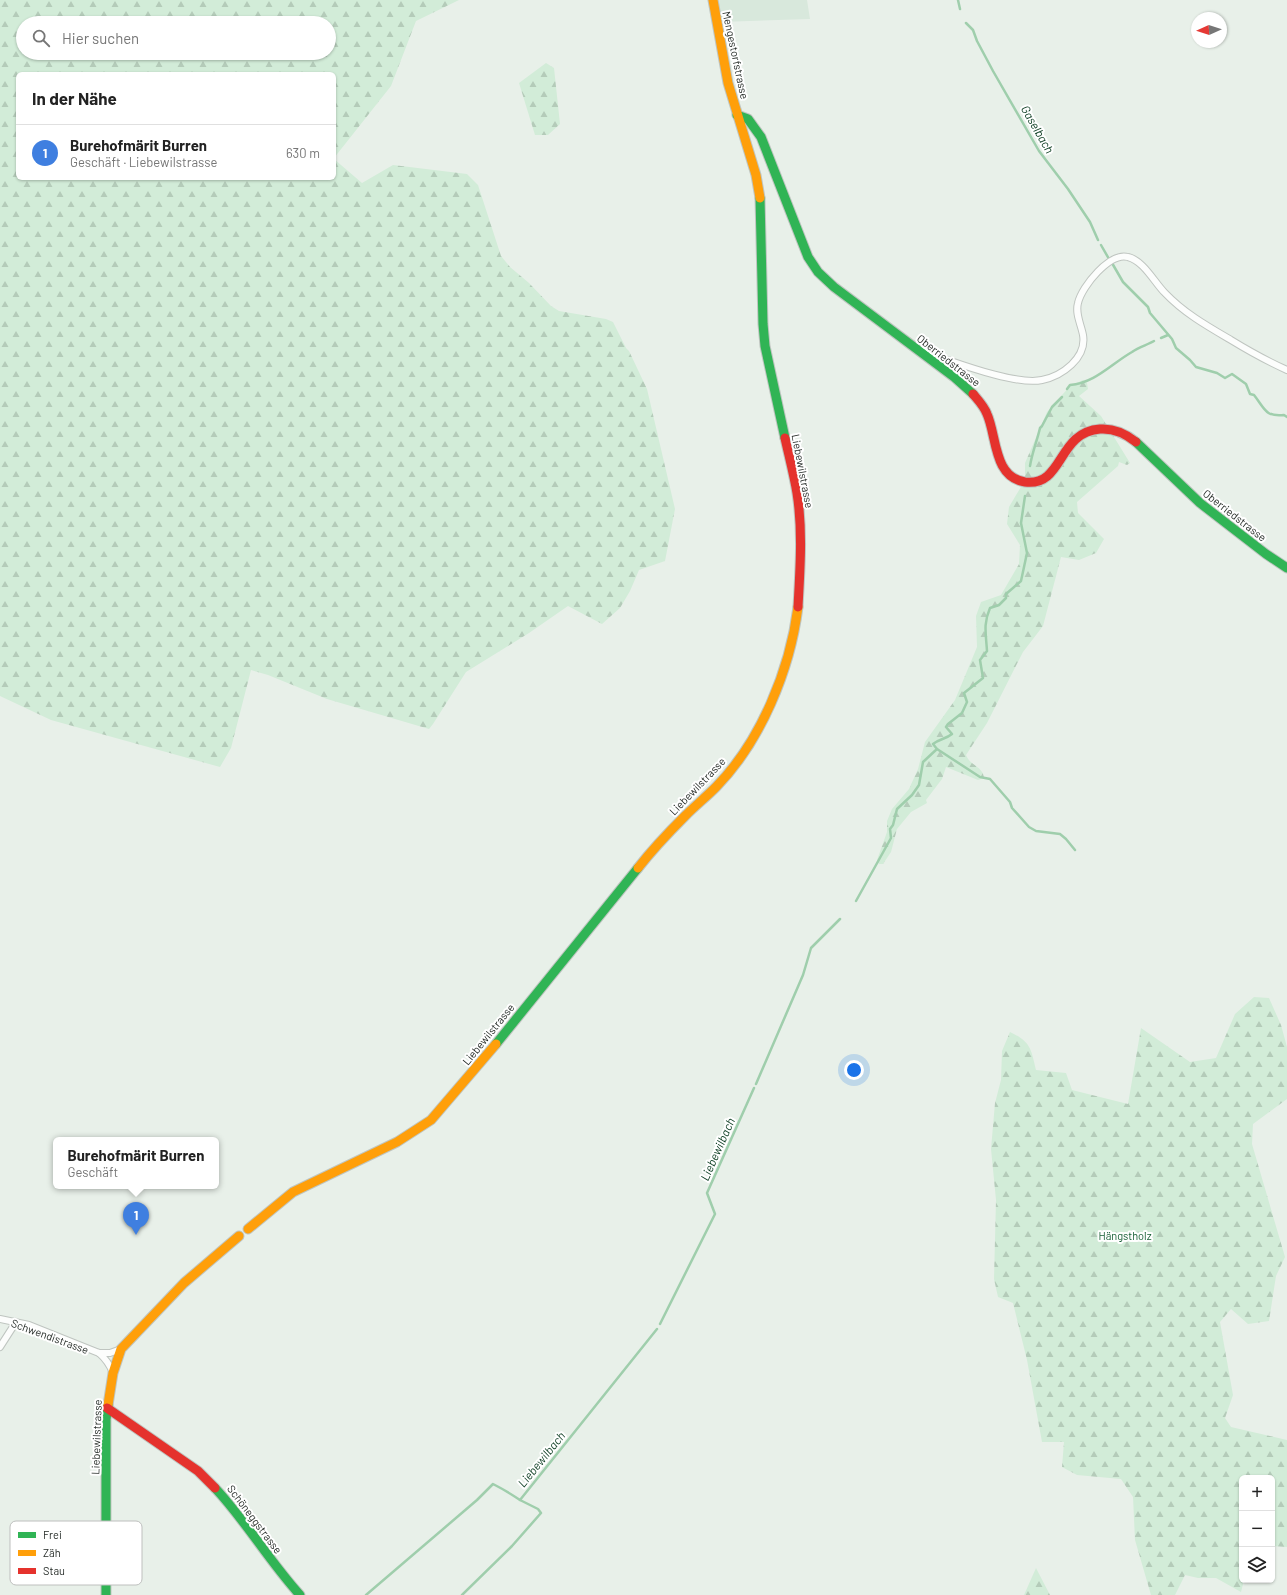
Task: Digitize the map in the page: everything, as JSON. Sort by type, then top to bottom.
[{"type":"street","name":"Mengestorfstrasse","points":[[713,0],[725,68],[737,115]]},
{"type":"street","name":"Oberriedstrasse","points":[[737,115],[748,119],[761,137],[804,248],[818,272],[834,287],[964,385],[983,406],[990,421],[1001,464],[1012,477],[1022,482],[1038,482],[1050,474],[1073,442],[1083,433],[1097,429],[1120,432],[1138,443],[1187,492],[1214,515],[1287,568]]},
{"type":"street","name":"Liebewilstrasse","points":[[248,1229],[293,1192],[397,1142],[431,1120],[482,1061],[652,850],[716,787],[729,772],[748,746],[770,706],[784,667],[796,621],[800,576],[800,522],[797,492],[774,392],[763,324],[760,196],[756,175],[737,115]]},
{"type":"street","points":[[916,349],[1018,380],[1034,381],[1055,376],[1063,372],[1074,363],[1083,347],[1083,336],[1077,314],[1080,297],[1095,275],[1108,262],[1118,257],[1126,256],[1134,259],[1140,264],[1164,292],[1190,315],[1255,354],[1287,370]]},
{"type":"street","name":"Liebewilstrasse","points":[[106,1521],[107,1408],[113,1373],[121,1349],[184,1283],[239,1236]]},
{"type":"street","name":"Schwendistrasse","points":[[0,1319],[16,1322],[47,1332],[99,1353],[105,1357],[113,1373]]},
{"type":"street","points":[[0,1347],[16,1322]]},
{"type":"street","name":"Schwendistrasse","points":[[99,1353],[110,1353],[121,1349]]},
{"type":"street","name":"Schöneggstrasse","points":[[107,1408],[198,1471],[231,1505],[282,1575],[300,1595]]},
{"type":"street","name":"Liebewilstrasse","points":[[106,1585],[106,1595]]},
{"type":"shaded area","points":[[716,0],[807,0],[810,19],[720,22]]},
{"type":"green space","points":[[0,0],[459,0],[416,21],[391,86],[336,155],[336,72],[16,72],[16,180],[336,180],[336,161],[362,183],[393,165],[467,174],[478,185],[501,256],[510,267],[529,283],[551,306],[559,311],[606,319],[613,322],[629,351],[647,389],[675,509],[665,561],[639,570],[630,591],[620,608],[602,624],[568,606],[529,633],[466,672],[429,729],[327,699],[268,675],[251,670],[231,748],[220,767],[51,720],[0,696]]},
{"type":"green space","points":[[546,63],[554,68],[560,124],[548,135],[535,135],[519,83]]},
{"type":"green space","points":[[1083,380],[1087,383],[1088,389],[1079,396],[1101,416],[1130,463],[1127,465],[1119,462],[1118,466],[1077,502],[1078,513],[1104,539],[1096,553],[1079,560],[1061,557],[1043,626],[1023,652],[987,723],[966,755],[970,762],[979,768],[984,778],[978,780],[946,767],[942,779],[926,800],[927,803],[911,812],[897,829],[891,852],[883,864],[879,864],[877,860],[887,832],[887,821],[892,809],[909,789],[918,769],[925,742],[955,700],[977,647],[976,616],[981,602],[1001,595],[1019,564],[1020,545],[1007,524],[1009,507],[1025,480],[1025,463],[1047,412],[1070,386]]},
{"type":"green space","name":"Hängstholz","points":[[1254,997],[1269,998],[1281,1025],[1287,1047],[1287,1099],[1253,1124],[1252,1144],[1285,1257],[1276,1276],[1269,1321],[1248,1324],[1231,1309],[1220,1322],[1233,1395],[1225,1418],[1231,1427],[1287,1440],[1287,1547],[1275,1546],[1275,1475],[1239,1475],[1239,1583],[1243,1583],[1241,1592],[1216,1578],[1198,1578],[1185,1575],[1175,1595],[1151,1595],[1135,1540],[1133,1497],[1121,1479],[1077,1475],[1062,1467],[1064,1442],[1042,1442],[1027,1360],[1013,1303],[998,1297],[994,1279],[996,1200],[991,1149],[995,1103],[1001,1080],[1002,1051],[1010,1032],[1022,1039],[1029,1047],[1036,1070],[1066,1073],[1072,1090],[1128,1104],[1141,1028],[1190,1062],[1216,1058],[1235,1014]]},
{"type":"green space","points":[[1036,1568],[1050,1595],[1024,1595]]},
{"type":"waterway","name":"Gaselbach","points":[[958,0],[960,9]]},
{"type":"waterway","name":"Gaselbach","points":[[966,23],[973,30],[977,41],[993,71],[1039,151],[1068,189],[1090,222],[1098,240]]},
{"type":"waterway","name":"Gaselbach","points":[[1101,245],[1109,259]]},
{"type":"waterway","name":"Gaselbach","points":[[1112,263],[1123,282],[1148,307],[1150,313],[1172,339],[1176,348],[1196,367],[1217,373],[1225,378],[1232,374],[1246,384],[1250,394],[1254,395],[1266,411],[1273,415],[1284,415],[1287,417]]},
{"type":"waterway","points":[[1161,338],[1168,335]]},
{"type":"waterway","name":"Liebewilbach","points":[[1067,389],[1070,385],[1079,384],[1095,377],[1135,350],[1154,341]]},
{"type":"waterway","name":"Liebewilbach","points":[[1030,466],[1040,428],[1052,407],[1062,397]]},
{"type":"waterway","name":"Liebewilbach","points":[[856,901],[891,838],[890,829],[893,825],[897,809],[912,795],[919,785],[923,762],[937,749],[933,744],[952,734],[946,727],[962,713],[967,702],[964,693],[983,678],[980,660],[987,651],[986,624],[990,608],[999,605],[1006,598],[1006,594],[1021,581],[1027,553],[1021,523],[1025,496]]},
{"type":"waterway","points":[[937,749],[980,777],[990,779],[1010,802],[1012,808],[1029,827],[1036,831],[1060,834],[1075,850]]},
{"type":"waterway","name":"Liebewilbach","points":[[756,1084],[803,975],[811,948],[840,919]]},
{"type":"waterway","name":"Liebewilbach","points":[[660,1324],[715,1214],[707,1193],[754,1088]]},
{"type":"waterway","name":"Liebewilbach","points":[[366,1595],[477,1500],[493,1484],[520,1500],[657,1329]]},
{"type":"waterway","points":[[462,1595],[512,1546],[541,1513],[538,1509],[520,1500]]},
{"type":"traffic: fast","points":[[737,115],[748,119],[761,137],[808,257],[818,272],[834,287],[954,377],[973,394]]},
{"type":"traffic: fast","points":[[760,198],[763,324],[765,346],[785,438]]},
{"type":"traffic: fast","points":[[1136,442],[1200,503],[1266,554],[1287,568]]},
{"type":"traffic: fast","points":[[496,1044],[638,868]]},
{"type":"traffic: fast","points":[[106,1521],[106,1419],[108,1405]]},
{"type":"traffic: fast","points":[[215,1488],[300,1595]]},
{"type":"traffic: fast","points":[[106,1585],[106,1595]]},
{"type":"traffic: slow","points":[[713,0],[728,83],[756,175],[760,198]]},
{"type":"traffic: slow","points":[[638,868],[672,829],[716,787],[732,769],[747,748],[760,726],[780,680],[794,631],[798,607]]},
{"type":"traffic: slow","points":[[248,1229],[293,1192],[397,1142],[431,1120],[496,1044]]},
{"type":"traffic: slow","points":[[108,1405],[113,1373],[121,1349],[184,1283],[239,1236]]},
{"type":"traffic: jam","points":[[973,394],[983,406],[987,414],[1002,464],[1007,472],[1015,479],[1025,482],[1038,481],[1047,476],[1055,468],[1068,448],[1076,439],[1086,432],[1100,429],[1110,429],[1128,436],[1136,442]]},
{"type":"traffic: jam","points":[[785,438],[796,486],[799,507],[800,550],[798,607]]},
{"type":"traffic: jam","points":[[107,1408],[198,1471],[215,1488]]},
{"type":"place","name":"Burehofmärit Burren","points":[[136,1235]]}]
